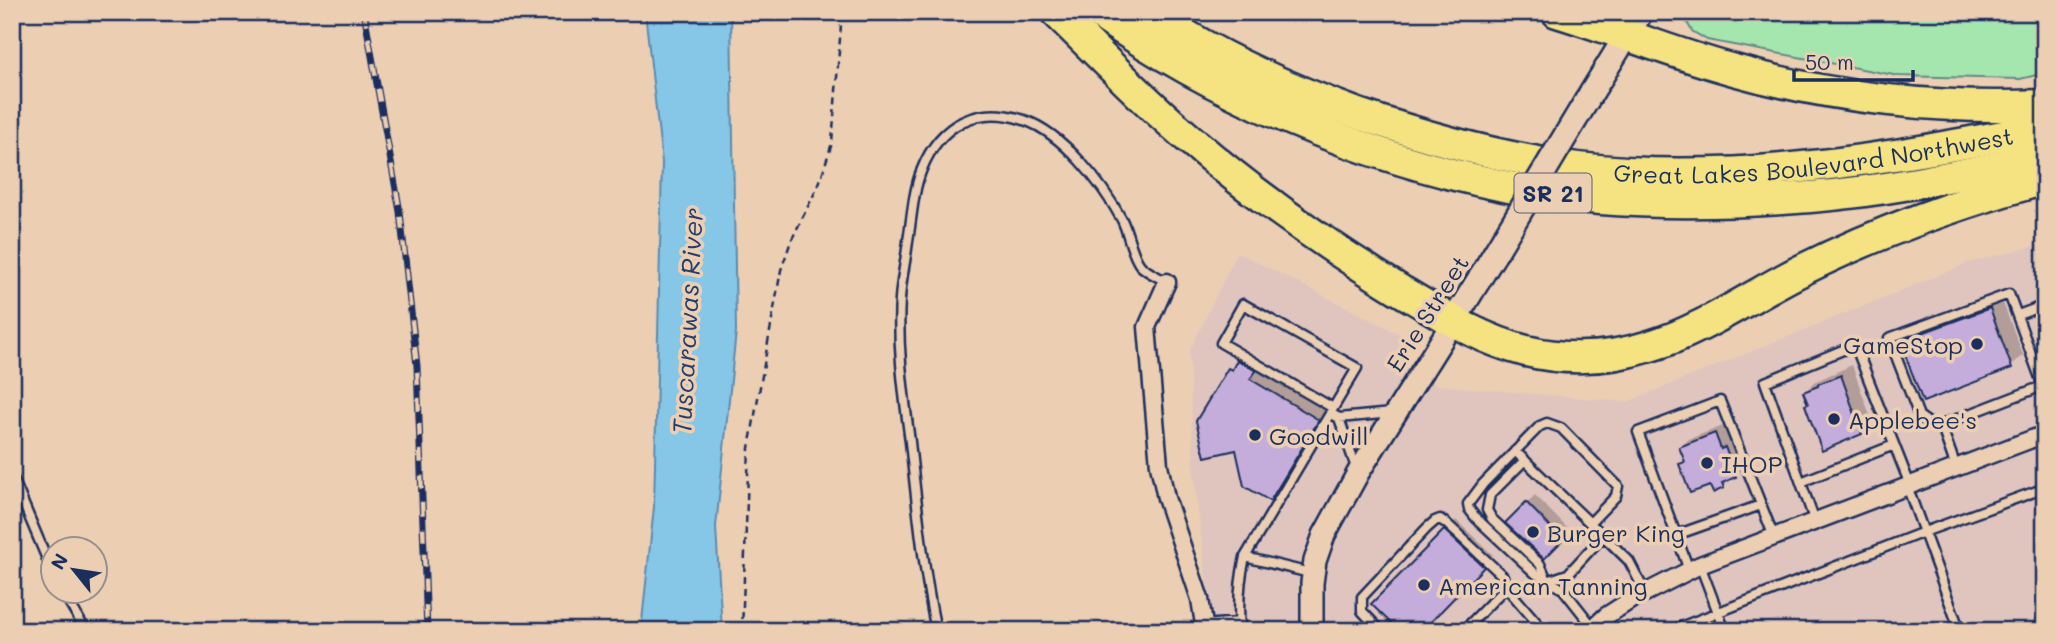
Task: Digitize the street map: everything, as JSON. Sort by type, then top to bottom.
[{"type":"highway","points":[[1056,12],[1192,141],[1268,203],[1357,264],[1453,322],[1502,344],[1549,355],[1596,358],[1631,352],[1676,336],[1792,275],[1879,234],[1945,209],[2045,179]]},
{"type":"highway","name":"Great Lakes Boulevard Northwest","points":[[1097,12],[1158,52],[1275,112],[1410,162],[1503,186],[1644,201],[1751,201],[1870,190],[2045,157]]},
{"type":"highway","name":"Great Lakes Boulevard Northwest","points":[[1150,12],[1254,72],[1340,107],[1397,127],[1479,150],[1578,168],[1695,173],[1801,167],[1884,158],[2045,128]]},
{"type":"highway","points":[[1557,12],[1634,24],[1733,70],[1802,86],[1890,99],[1960,104],[2045,105]]},
{"type":"main road","name":"Erie Street","points":[[1453,322],[1634,24]]},
{"type":"street","points":[[1167,282],[1147,327],[1159,465],[1166,498],[1200,599],[1205,628]]},
{"type":"street","name":"Erie Street","points":[[1312,631],[1314,574],[1324,534],[1358,473],[1453,322]]},
{"type":"street","points":[[1592,629],[1613,611],[1645,592],[1695,568],[2045,434]]},
{"type":"lane","points":[[936,631],[925,575],[900,360],[900,299],[915,197],[927,158],[944,135],[968,117],[997,113],[1038,125],[1061,144],[1105,192],[1123,223],[1140,265],[1167,282]]},
{"type":"lane","points":[[2009,294],[2018,315],[2044,385],[1941,425],[1930,424],[1919,416],[1889,338],[2009,294]]},
{"type":"lane","points":[[1205,628],[1240,626],[1240,579],[1245,557],[1332,410],[1357,368],[1243,304],[1221,343],[1332,410],[1339,418],[1358,473]]},
{"type":"lane","points":[[2018,315],[2045,305]]},
{"type":"lane","points":[[1815,522],[1765,382],[1855,345],[1894,444],[1960,631]]},
{"type":"lane","points":[[1724,631],[1718,612],[1676,535],[1638,432],[1720,401],[1774,537]]},
{"type":"lane","points":[[1339,418],[1396,412]]},
{"type":"lane","points":[[1590,523],[1616,496],[1618,486],[1561,428],[1553,424],[1542,424],[1468,503],[1469,509],[1536,574],[1563,589],[1592,629]]},
{"type":"lane","points":[[1941,425],[1956,467]]},
{"type":"lane","points":[[1801,482],[1894,444]]},
{"type":"lane","points":[[1515,451],[1629,561],[1645,592]]},
{"type":"lane","points":[[1525,460],[1490,495],[1487,510],[1492,519],[1540,565],[1547,580]]},
{"type":"lane","points":[[12,475],[38,537]]},
{"type":"lane","points":[[1670,631],[2045,488]]},
{"type":"lane","points":[[1676,535],[1761,505]]},
{"type":"lane","points":[[1381,631],[1364,614],[1361,607],[1362,597],[1437,520],[1447,524],[1503,576],[1506,587],[1544,631]]},
{"type":"lane","points":[[1547,580],[1568,574],[1604,536]]},
{"type":"lane","points":[[1245,557],[1314,574]]},
{"type":"lane","points":[[1463,631],[1506,587]]},
{"type":"lane","points":[[70,604],[86,631]]},
{"type":"lane","points":[[1525,631],[1534,621]]},
{"type":"path","points":[[742,631],[749,448],[781,270],[791,241],[819,184],[832,143],[842,12]]},
{"type":"shaded area","points":[[2045,243],[2045,631],[1212,631],[1194,475],[1189,352],[1237,252],[1402,335],[1397,363],[1438,385],[1627,402],[1968,263]]},
{"type":"green space","points":[[1681,12],[2045,12],[2045,73],[2020,79],[1899,76],[1707,40],[1692,31]]},
{"type":"water","name":"Tuscarawas River","points":[[645,12],[731,12],[736,331],[716,527],[722,631],[641,631],[654,507],[662,162]]},
{"type":"building","points":[[1990,308],[2012,368],[1923,402],[1900,341]]},
{"type":"building","name":"Goodwill","points":[[1237,360],[1256,371],[1250,379],[1319,420],[1270,501],[1244,486],[1236,450],[1205,457],[1196,421],[1228,368],[1232,370]]},
{"type":"building","name":"Applebee's","points":[[1841,375],[1862,434],[1822,451],[1803,392]]},
{"type":"building","name":"IHOP","points":[[1715,433],[1721,449],[1725,447],[1736,477],[1722,483],[1724,488],[1713,493],[1710,486],[1690,493],[1679,464],[1685,462],[1679,447]]},
{"type":"building","name":"Burger King","points":[[1526,502],[1563,540],[1544,559],[1505,523]]},
{"type":"building","points":[[1444,530],[1484,567],[1422,631],[1399,631],[1371,604]]},
{"type":"railway","points":[[364,12],[400,212],[417,366],[427,631]]},
{"type":"place","name":"GameStop","points":[[1977,344]]},
{"type":"place","name":"Applebee's","points":[[1834,419]]},
{"type":"place","name":"Goodwill","points":[[1255,435]]},
{"type":"place","name":"IHOP","points":[[1707,463]]},
{"type":"place","name":"Burger King","points":[[1533,532]]},
{"type":"place","name":"American Tanning","points":[[1424,585]]}]
